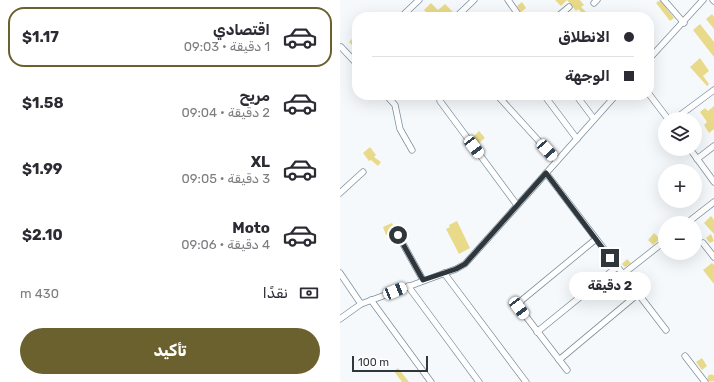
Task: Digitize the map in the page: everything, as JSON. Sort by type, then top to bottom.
[{"type":"street","points":[[406,12],[419,0]]},
{"type":"street","points":[[461,12],[474,0]]},
{"type":"street","points":[[508,0],[516,12]]},
{"type":"street","points":[[664,0],[684,23]]},
{"type":"street","points":[[654,55],[703,0]]},
{"type":"street","points":[[563,12],[569,7]]},
{"type":"street","points":[[341,47],[352,57]]},
{"type":"street","points":[[684,112],[714,90]]},
{"type":"street","points":[[390,100],[395,105],[400,129],[412,150]]},
{"type":"street","points":[[502,100],[557,161]]},
{"type":"street","points":[[548,100],[577,139]]},
{"type":"street","points":[[580,100],[594,119]]},
{"type":"street","points":[[340,318],[361,304],[465,264],[611,100]]},
{"type":"street","points":[[654,100],[663,112]]},
{"type":"street","points":[[440,101],[517,205]]},
{"type":"street","points":[[714,146],[697,158],[714,182]]},
{"type":"street","points":[[340,193],[364,172]]},
{"type":"street","points":[[546,173],[666,330]]},
{"type":"street","points":[[696,216],[714,202]]},
{"type":"street","points":[[398,235],[423,280]]},
{"type":"street","points":[[567,370],[519,308],[519,303],[596,240]]},
{"type":"street","points":[[703,243],[713,254]]},
{"type":"street","points":[[623,274],[658,246]]},
{"type":"street","points":[[537,332],[617,267]]},
{"type":"street","points":[[340,273],[361,304]]},
{"type":"street","points":[[444,273],[526,382]]},
{"type":"street","points":[[408,286],[479,382]]},
{"type":"street","points":[[559,360],[638,294]]},
{"type":"street","points":[[371,300],[431,382]]},
{"type":"street","points":[[685,356],[705,382]]},
{"type":"building","points":[[555,0],[567,0],[561,6]]},
{"type":"building","points":[[567,0],[580,0],[584,5],[581,7],[586,12],[581,12],[578,9],[576,11]]},
{"type":"building","points":[[660,0],[674,18],[670,21],[656,3]]},
{"type":"building","points":[[522,2],[526,8],[521,12],[517,6]]},
{"type":"building","points":[[431,3],[438,10],[445,4],[453,12],[426,12],[424,10]]},
{"type":"building","points":[[712,14],[714,17],[714,29],[706,19]]},
{"type":"building","points":[[700,24],[714,42],[714,57],[693,30]]},
{"type":"building","points":[[700,58],[709,71],[703,76],[709,84],[707,86],[690,67]]},
{"type":"building","points":[[714,106],[714,129],[709,133],[704,125],[707,122],[702,115],[702,112],[700,112],[705,108],[708,111]]},
{"type":"building","points":[[479,131],[485,138],[479,143],[473,137]]},
{"type":"building","points":[[370,147],[376,155],[374,157],[381,162],[378,166],[371,160],[369,161],[363,153]]},
{"type":"building","points":[[711,216],[714,220],[714,234],[704,223]]},
{"type":"building","points":[[457,221],[470,248],[459,254],[446,229],[450,227],[449,225]]},
{"type":"building","points":[[392,223],[396,231],[386,235],[383,227]]},
{"type":"building","points":[[654,233],[658,237],[658,241],[653,245],[648,240]]},
{"type":"building","points":[[711,234],[714,241],[710,243],[706,238]]},
{"type":"building","points":[[627,259],[631,263],[625,267],[622,264]]},
{"type":"building","points":[[712,263],[714,265],[714,284],[703,270]]},
{"type":"building","points":[[702,358],[707,366],[702,370],[696,362]]},
{"type":"building","points":[[398,368],[409,382],[402,382],[394,371]]},
{"type":"building","points":[[711,374],[714,375],[714,381],[711,382],[708,381],[707,378],[708,375]]},
{"type":"route","points":[[398,235],[423,280],[461,267],[546,173],[610,258]]}]
